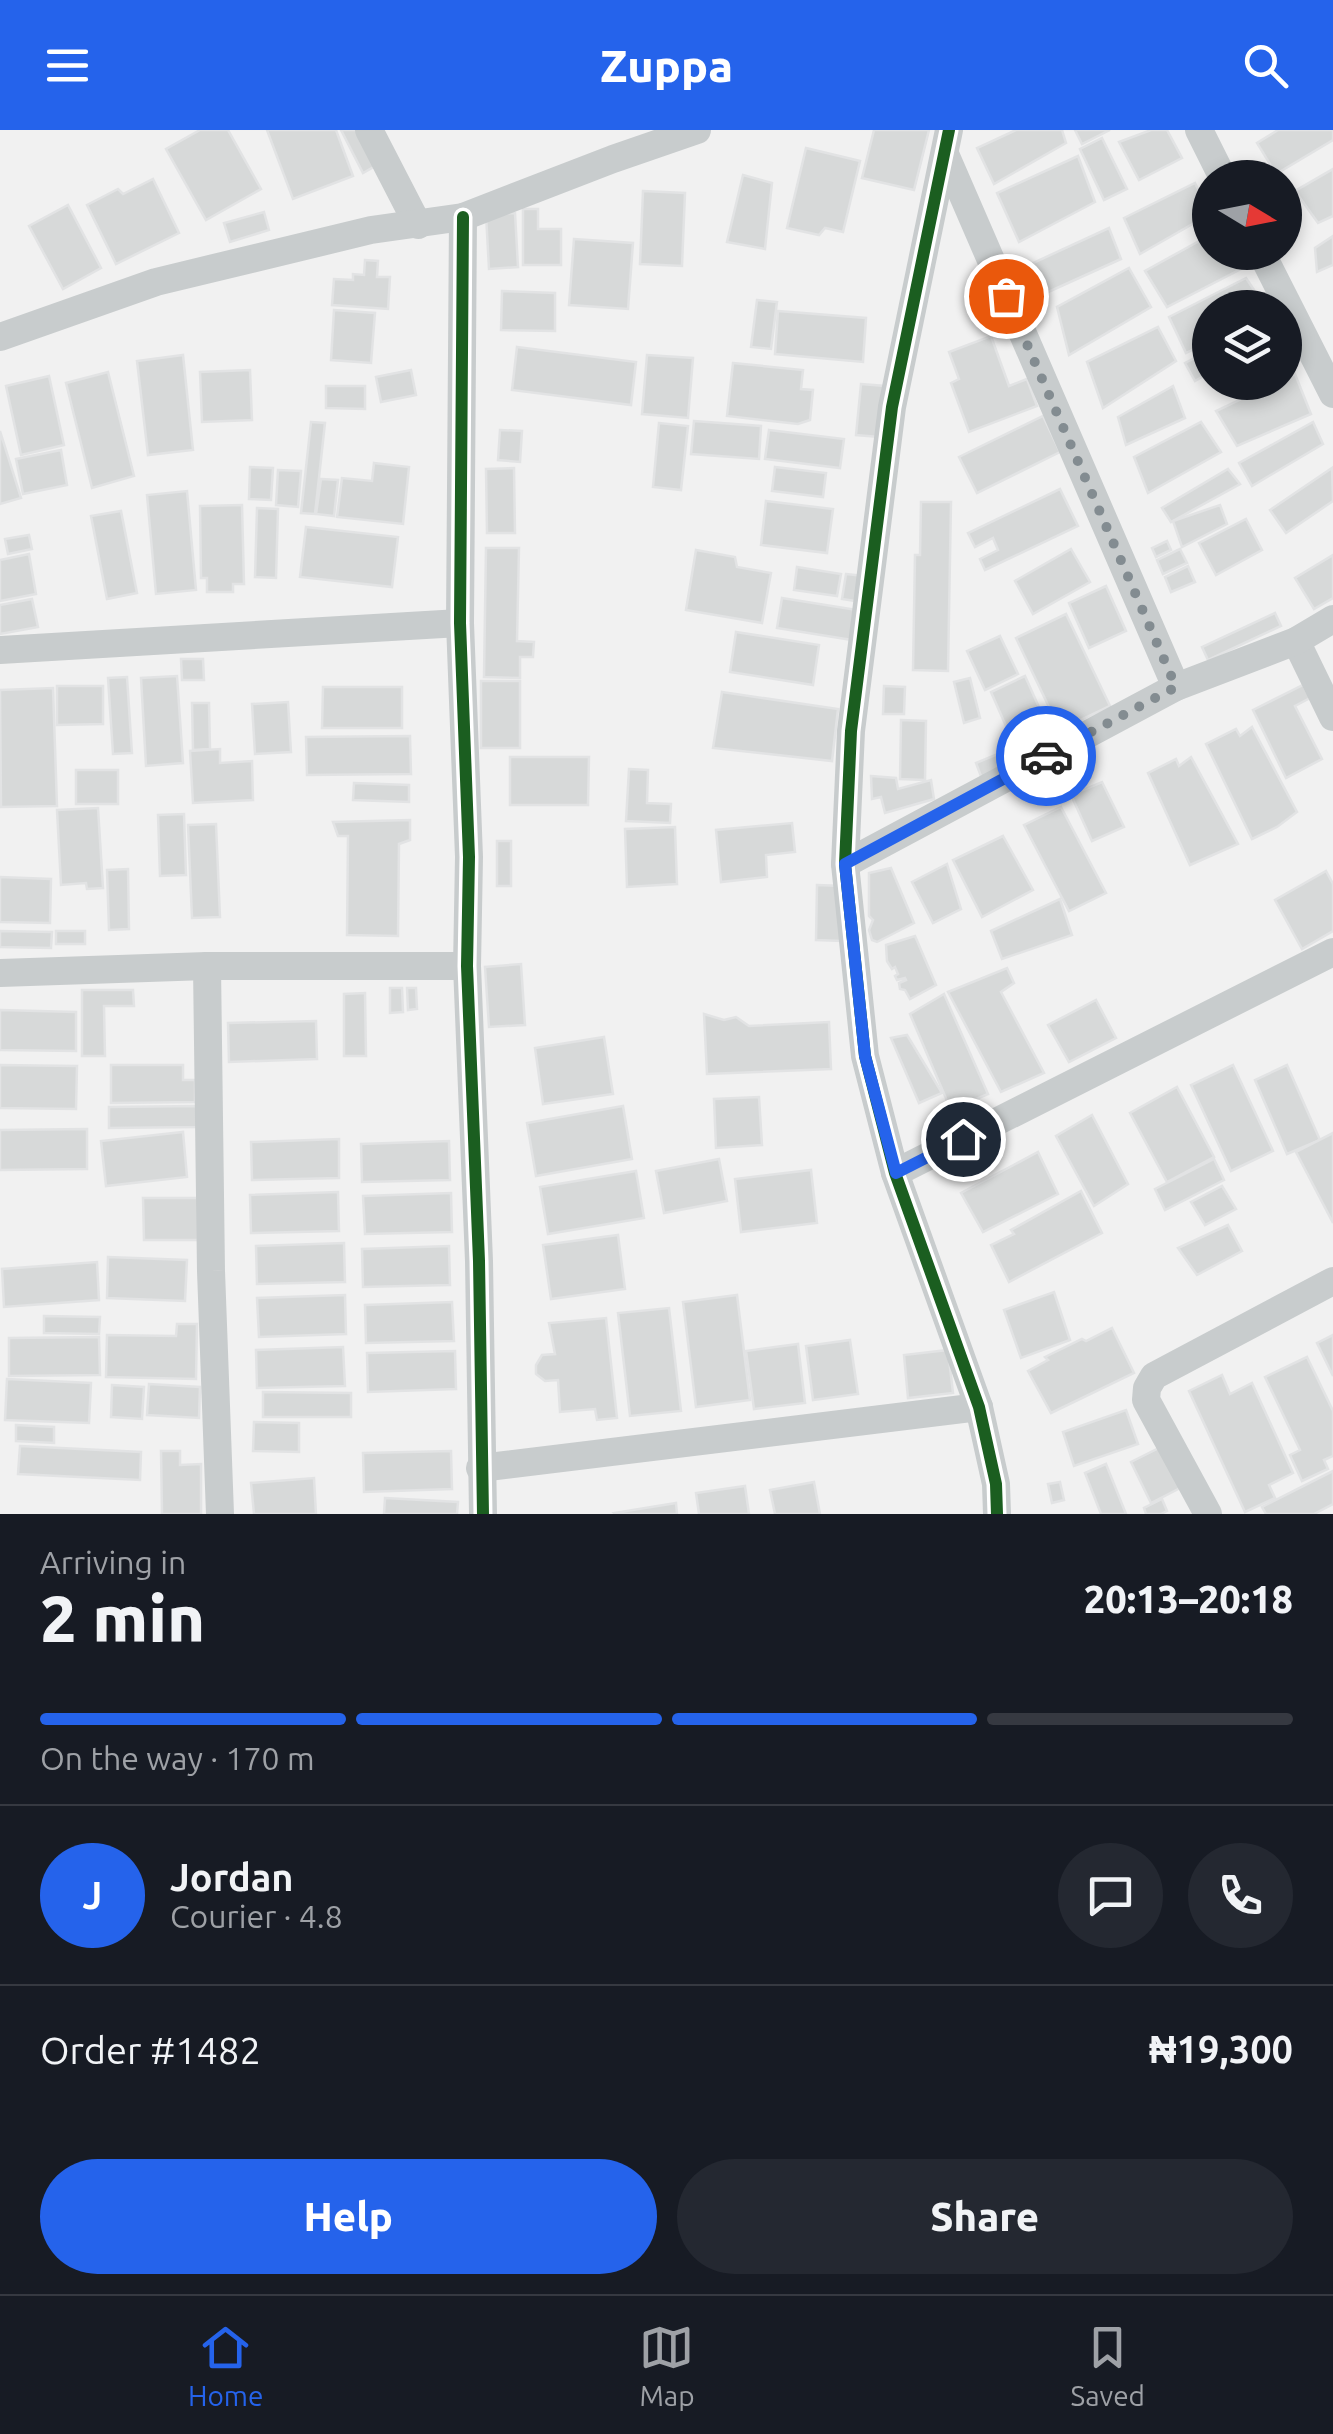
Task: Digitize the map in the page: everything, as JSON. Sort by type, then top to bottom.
[{"type":"street","points":[[369,130],[418,225]]},
{"type":"street","points":[[0,337],[156,282],[371,230],[463,217],[697,130]]},
{"type":"street","points":[[1199,130],[1214,160]]},
{"type":"street","points":[[947,142],[1176,687]]},
{"type":"street","points":[[947,142],[892,407],[851,731],[845,864],[865,1056],[896,1173],[979,1407],[996,1484],[997,1514]]},
{"type":"street","points":[[463,217],[460,623],[483,1514]]},
{"type":"street","points":[[1270,270],[1333,394]]},
{"type":"street","points":[[845,864],[1176,687],[1296,640],[1333,619]]},
{"type":"street","points":[[0,650],[460,623]]},
{"type":"street","points":[[1296,640],[1333,717]]},
{"type":"street","points":[[896,1173],[1333,952]]},
{"type":"street","points":[[0,974],[207,966],[467,966]]},
{"type":"street","points":[[207,966],[211,1271],[220,1514]]},
{"type":"street","points":[[1208,1514],[1146,1400],[1147,1388],[1154,1376],[1333,1281]]},
{"type":"street","points":[[480,1468],[979,1407]]},
{"type":"building","points":[[200,130],[228,130],[261,189],[206,220],[166,149]]},
{"type":"building","points":[[267,130],[336,130],[353,176],[293,199]]},
{"type":"building","points":[[341,130],[359,130],[377,165],[363,173]]},
{"type":"building","points":[[874,130],[929,130],[914,190],[862,178]]},
{"type":"building","points":[[1016,130],[1062,130],[1066,143],[994,184],[977,148]]},
{"type":"building","points":[[1075,130],[1110,130],[1082,144]]},
{"type":"building","points":[[1151,130],[1167,130],[1182,158],[1139,180],[1119,142]]},
{"type":"building","points":[[1278,130],[1333,130],[1333,140],[1299,160],[1267,160],[1257,143]]},
{"type":"building","points":[[1102,138],[1127,189],[1104,200],[1080,149]]},
{"type":"building","points":[[806,148],[860,161],[843,232],[825,228],[819,235],[787,228]]},
{"type":"building","points":[[1078,156],[1095,202],[1019,242],[997,193]]},
{"type":"building","points":[[1333,169],[1333,216],[1318,223],[1302,201],[1302,187]]},
{"type":"building","points":[[743,175],[772,183],[765,249],[727,242]]},
{"type":"building","points":[[153,179],[179,233],[116,264],[87,205],[118,189],[123,194]]},
{"type":"building","points":[[1192,184],[1192,224],[1140,254],[1124,218]]},
{"type":"building","points":[[643,191],[685,193],[682,266],[640,264]]},
{"type":"building","points":[[68,205],[101,268],[63,289],[29,226]]},
{"type":"building","points":[[523,209],[538,209],[538,229],[561,229],[561,265],[523,265]]},
{"type":"building","points":[[264,212],[269,230],[230,242],[224,223]]},
{"type":"building","points":[[515,213],[518,267],[489,269],[486,214]]},
{"type":"building","points":[[1109,228],[1121,259],[1046,293],[1033,263]]},
{"type":"building","points":[[1333,236],[1333,265],[1317,272],[1315,248]]},
{"type":"building","points":[[574,239],[633,243],[628,309],[569,305]]},
{"type":"building","points":[[1192,245],[1192,270],[1239,270],[1200,290],[1192,290],[1192,294],[1167,307],[1145,271]]},
{"type":"building","points":[[365,260],[378,261],[377,277],[390,277],[388,309],[332,305],[334,279],[353,280],[353,274],[364,275]]},
{"type":"building","points":[[1129,268],[1151,307],[1069,355],[1057,307]]},
{"type":"building","points":[[1246,278],[1254,290],[1222,290]]},
{"type":"building","points":[[502,291],[555,293],[555,331],[501,330]]},
{"type":"building","points":[[757,300],[777,302],[771,349],[751,347]]},
{"type":"building","points":[[1192,305],[1192,350],[1186,353],[1169,317]]},
{"type":"building","points":[[334,310],[375,313],[371,363],[331,360]]},
{"type":"building","points":[[778,311],[866,318],[863,362],[775,354]]},
{"type":"building","points":[[1158,327],[1176,361],[1103,408],[1087,362]]},
{"type":"building","points":[[991,336],[1009,386],[1027,379],[1037,406],[969,432],[951,383],[959,379],[949,352]]},
{"type":"building","points":[[517,347],[636,362],[631,405],[512,390]]},
{"type":"building","points":[[183,355],[193,450],[148,455],[137,361]]},
{"type":"building","points":[[647,355],[693,358],[688,418],[642,414]]},
{"type":"building","points":[[733,363],[803,370],[801,389],[813,390],[810,420],[798,424],[727,416]]},
{"type":"building","points":[[250,370],[252,420],[202,422],[200,372]]},
{"type":"building","points":[[411,370],[416,395],[381,402],[376,377]]},
{"type":"building","points":[[108,372],[134,476],[92,488],[66,383]]},
{"type":"building","points":[[49,376],[64,445],[21,455],[6,386]]},
{"type":"building","points":[[861,384],[885,386],[879,437],[856,435]]},
{"type":"building","points":[[326,386],[365,386],[365,409],[326,408]]},
{"type":"building","points":[[1173,386],[1185,418],[1126,445],[1118,417]]},
{"type":"building","points":[[1302,392],[1311,414],[1237,446],[1216,411],[1239,400],[1302,400]]},
{"type":"building","points":[[1043,416],[1060,452],[977,493],[959,457]]},
{"type":"building","points":[[694,421],[761,426],[759,459],[691,454]]},
{"type":"building","points":[[311,422],[325,423],[315,514],[301,513]]},
{"type":"building","points":[[1201,422],[1221,452],[1148,493],[1134,457]]},
{"type":"building","points":[[1313,422],[1323,444],[1252,486],[1239,463]]},
{"type":"building","points":[[659,423],[688,426],[681,490],[653,487]]},
{"type":"building","points":[[500,430],[522,431],[520,462],[498,460]]},
{"type":"building","points":[[769,430],[844,439],[840,468],[765,459]]},
{"type":"building","points":[[0,431],[21,498],[0,504]]},
{"type":"building","points":[[61,450],[67,485],[23,494],[16,459]]},
{"type":"building","points":[[374,463],[409,467],[403,524],[337,517],[342,478],[372,481]]},
{"type":"building","points":[[250,467],[273,468],[271,500],[249,499]]},
{"type":"building","points":[[775,467],[826,473],[823,497],[772,491]]},
{"type":"building","points":[[514,468],[515,533],[487,533],[486,469]]},
{"type":"building","points":[[1332,468],[1333,501],[1286,533],[1270,510]]},
{"type":"building","points":[[1228,469],[1240,484],[1171,522],[1162,508]]},
{"type":"building","points":[[278,470],[301,471],[298,507],[276,505]]},
{"type":"building","points":[[321,479],[338,480],[334,516],[316,514]]},
{"type":"building","points":[[1060,489],[1078,526],[985,570],[980,559],[998,550],[993,538],[975,547],[968,533]]},
{"type":"building","points":[[187,491],[196,590],[156,594],[147,495]]},
{"type":"building","points":[[766,501],[833,509],[827,553],[761,545]]},
{"type":"building","points":[[921,502],[951,502],[948,671],[913,670],[915,555],[920,555]]},
{"type":"building","points":[[242,505],[244,584],[233,584],[233,592],[207,592],[207,578],[201,578],[200,506]]},
{"type":"building","points":[[1220,505],[1227,524],[1182,547],[1173,521]]},
{"type":"building","points":[[257,508],[278,509],[276,578],[255,577]]},
{"type":"building","points":[[121,511],[137,593],[107,599],[91,516]]},
{"type":"building","points":[[1246,519],[1262,550],[1216,575],[1199,543]]},
{"type":"building","points":[[306,527],[398,537],[392,587],[300,577]]},
{"type":"building","points":[[29,535],[32,549],[8,554],[5,539]]},
{"type":"building","points":[[1167,541],[1171,550],[1156,557],[1152,548]]},
{"type":"building","points":[[486,548],[519,548],[517,641],[534,642],[533,657],[520,657],[520,678],[484,677]]},
{"type":"building","points":[[1071,549],[1090,582],[1033,614],[1015,581]]},
{"type":"building","points":[[1180,549],[1187,563],[1163,574],[1157,560]]},
{"type":"building","points":[[696,550],[735,557],[737,567],[771,573],[762,623],[686,610]]},
{"type":"building","points":[[29,554],[36,594],[0,601],[0,560]]},
{"type":"building","points":[[1333,555],[1333,598],[1314,609],[1295,578]]},
{"type":"building","points":[[1188,566],[1195,582],[1171,592],[1165,577]]},
{"type":"building","points":[[797,567],[841,574],[837,596],[794,590]]},
{"type":"building","points":[[846,574],[865,576],[862,602],[842,599]]},
{"type":"building","points":[[1106,586],[1126,631],[1089,648],[1069,603]]},
{"type":"building","points":[[782,598],[857,610],[852,640],[777,628]]},
{"type":"building","points":[[32,599],[38,627],[0,634],[0,605]]},
{"type":"building","points":[[1275,613],[1281,626],[1208,660],[1202,647]]},
{"type":"building","points":[[1066,614],[1110,706],[1060,730],[1016,638]]},
{"type":"building","points":[[736,632],[819,645],[813,685],[730,672]]},
{"type":"building","points":[[1000,636],[1018,674],[985,690],[967,651]]},
{"type":"building","points":[[181,659],[203,659],[204,680],[182,680]]},
{"type":"building","points":[[177,676],[183,763],[146,766],[141,678]]},
{"type":"building","points":[[1025,676],[1052,736],[1032,745],[1027,735],[1013,742],[991,692]]},
{"type":"building","points":[[127,677],[132,753],[113,754],[108,678]]},
{"type":"building","points":[[970,678],[980,718],[964,723],[954,682]]},
{"type":"building","points":[[481,681],[520,681],[520,748],[481,748]]},
{"type":"building","points":[[1303,685],[1310,698],[1295,706],[1322,759],[1286,778],[1253,710]]},
{"type":"building","points":[[57,686],[103,686],[103,724],[57,725]]},
{"type":"building","points":[[884,686],[905,687],[904,714],[883,714]]},
{"type":"building","points":[[323,687],[402,687],[402,728],[322,728]]},
{"type":"building","points":[[53,688],[57,806],[1,807],[0,690]]},
{"type":"building","points":[[722,692],[838,709],[832,761],[713,748]]},
{"type":"building","points":[[288,702],[291,752],[255,754],[252,704]]},
{"type":"building","points":[[192,703],[209,703],[210,749],[193,750]]},
{"type":"building","points":[[901,720],[926,721],[925,780],[900,779]]},
{"type":"building","points":[[1252,727],[1297,812],[1252,839],[1206,744],[1236,729],[1240,736]]},
{"type":"building","points":[[410,736],[411,774],[307,775],[306,737]]},
{"type":"building","points":[[1017,746],[1024,762],[982,779],[976,763]]},
{"type":"building","points":[[220,749],[220,763],[252,761],[253,800],[193,803],[190,751]]},
{"type":"building","points":[[510,757],[589,757],[588,805],[510,805]]},
{"type":"building","points":[[1191,757],[1238,844],[1190,865],[1148,773],[1176,759],[1179,766]]},
{"type":"building","points":[[629,769],[648,770],[647,803],[671,804],[670,823],[626,821]]},
{"type":"building","points":[[76,770],[118,770],[118,804],[76,804]]},
{"type":"building","points":[[871,776],[896,778],[898,789],[931,780],[934,799],[885,813],[881,797],[872,799]]},
{"type":"building","points":[[1102,782],[1124,827],[1092,841],[1071,795]]},
{"type":"building","points":[[354,783],[409,785],[409,802],[353,800]]},
{"type":"building","points":[[1061,807],[1106,893],[1069,911],[1024,825]]},
{"type":"building","points":[[98,808],[103,888],[87,889],[86,883],[61,885],[57,810]]},
{"type":"building","points":[[184,814],[186,875],[160,876],[158,815]]},
{"type":"building","points":[[410,820],[410,840],[399,844],[398,936],[347,935],[348,836],[338,836],[333,822]]},
{"type":"building","points":[[792,823],[795,852],[766,855],[767,877],[721,882],[716,830]]},
{"type":"building","points":[[216,824],[220,917],[192,918],[188,825]]},
{"type":"building","points":[[675,827],[677,884],[627,887],[625,829]]},
{"type":"building","points":[[1003,836],[1033,890],[982,917],[953,860]]},
{"type":"building","points":[[497,841],[511,841],[511,886],[497,886]]},
{"type":"building","points":[[947,864],[961,909],[933,923],[912,882]]},
{"type":"building","points":[[891,868],[914,923],[877,942],[872,940],[869,930],[873,920],[869,916],[869,873]]},
{"type":"building","points":[[128,869],[129,929],[109,930],[107,870]]},
{"type":"building","points":[[1326,871],[1333,884],[1333,931],[1302,949],[1275,900]]},
{"type":"building","points":[[0,877],[51,879],[50,923],[0,922]]},
{"type":"building","points":[[817,885],[843,886],[842,941],[816,940]]},
{"type":"building","points":[[1060,899],[1072,935],[1002,959],[991,931]]},
{"type":"building","points":[[0,931],[52,932],[51,948],[0,947]]},
{"type":"building","points":[[56,931],[85,931],[85,944],[56,944]]},
{"type":"building","points":[[915,936],[936,985],[910,999],[900,989],[899,983],[905,978],[897,980],[895,967],[892,969],[887,961],[886,945]]},
{"type":"building","points":[[521,964],[525,1025],[489,1027],[485,967]]},
{"type":"building","points":[[1007,968],[1014,983],[1001,992],[1044,1073],[1001,1092],[948,992]]},
{"type":"building","points":[[390,988],[402,988],[403,1012],[390,1013]]},
{"type":"building","points":[[407,988],[416,988],[417,1009],[408,1010]]},
{"type":"building","points":[[82,990],[133,990],[134,1006],[104,1006],[105,1056],[82,1056]]},
{"type":"building","points":[[365,993],[366,1056],[344,1056],[344,994]]},
{"type":"building","points":[[944,994],[988,1094],[951,1110],[910,1014]]},
{"type":"building","points":[[1096,1000],[1116,1038],[1069,1062],[1048,1025]]},
{"type":"building","points":[[0,1010],[76,1012],[76,1051],[0,1050]]},
{"type":"building","points":[[704,1014],[724,1020],[736,1017],[749,1026],[829,1022],[831,1069],[707,1074]]},
{"type":"building","points":[[316,1021],[317,1059],[229,1062],[228,1023]]},
{"type":"building","points":[[907,1035],[942,1093],[919,1103],[891,1038]]},
{"type":"building","points":[[604,1037],[613,1094],[543,1104],[535,1048]]},
{"type":"building","points":[[0,1065],[77,1066],[76,1109],[0,1108]]},
{"type":"building","points":[[111,1065],[183,1065],[183,1080],[195,1080],[195,1102],[111,1103]]},
{"type":"building","points":[[1233,1065],[1273,1151],[1231,1171],[1191,1085]]},
{"type":"building","points":[[1287,1065],[1320,1140],[1287,1154],[1255,1080]]},
{"type":"building","points":[[1177,1087],[1214,1157],[1167,1182],[1130,1113]]},
{"type":"building","points":[[759,1097],[762,1145],[716,1148],[714,1099]]},
{"type":"building","points":[[197,1106],[197,1127],[109,1128],[109,1107]]},
{"type":"building","points":[[623,1106],[632,1159],[536,1176],[527,1123]]},
{"type":"building","points":[[1092,1115],[1128,1184],[1094,1206],[1056,1136]]},
{"type":"building","points":[[87,1129],[87,1169],[0,1170],[0,1130]]},
{"type":"building","points":[[183,1132],[187,1177],[106,1186],[101,1141]]},
{"type":"building","points":[[1333,1133],[1333,1223],[1296,1152]]},
{"type":"building","points":[[339,1139],[339,1178],[252,1180],[251,1142]]},
{"type":"building","points":[[449,1141],[450,1180],[362,1182],[361,1144]]},
{"type":"building","points":[[1038,1152],[1058,1194],[983,1232],[961,1193]]},
{"type":"building","points":[[719,1159],[727,1201],[664,1213],[656,1171]]},
{"type":"building","points":[[1214,1159],[1224,1180],[1165,1210],[1155,1189]]},
{"type":"building","points":[[811,1170],[817,1223],[741,1232],[735,1179]]},
{"type":"building","points":[[636,1171],[644,1218],[548,1234],[540,1187]]},
{"type":"building","points":[[1222,1186],[1236,1209],[1205,1225],[1191,1202]]},
{"type":"building","points":[[1081,1191],[1102,1233],[1009,1282],[991,1245]]},
{"type":"building","points":[[338,1192],[339,1231],[251,1233],[250,1195]]},
{"type":"building","points":[[451,1193],[452,1232],[365,1234],[363,1196]]},
{"type":"building","points":[[143,1198],[198,1198],[198,1240],[144,1240]]},
{"type":"building","points":[[1228,1225],[1242,1251],[1197,1275],[1178,1248]]},
{"type":"building","points":[[618,1235],[625,1289],[551,1299],[543,1245]]},
{"type":"building","points":[[344,1243],[345,1282],[257,1284],[256,1246]]},
{"type":"building","points":[[449,1246],[450,1285],[363,1287],[362,1249]]},
{"type":"building","points":[[108,1257],[187,1260],[185,1301],[107,1298]]},
{"type":"building","points":[[97,1262],[99,1300],[4,1307],[2,1269]]},
{"type":"building","points":[[1054,1292],[1070,1340],[1021,1358],[1004,1310]]},
{"type":"building","points":[[345,1295],[346,1334],[259,1337],[257,1298]]},
{"type":"building","points":[[737,1295],[750,1400],[696,1407],[683,1302]]},
{"type":"building","points":[[452,1302],[454,1341],[366,1343],[365,1305]]},
{"type":"building","points":[[669,1308],[681,1411],[630,1416],[618,1313]]},
{"type":"building","points":[[44,1316],[100,1317],[99,1334],[44,1333]]},
{"type":"building","points":[[606,1318],[617,1418],[597,1420],[595,1409],[560,1412],[558,1380],[545,1381],[536,1374],[542,1355],[555,1354],[549,1323]]},
{"type":"building","points":[[177,1324],[197,1324],[196,1379],[106,1377],[107,1335],[176,1336]]},
{"type":"building","points":[[1112,1328],[1134,1373],[1051,1413],[1028,1371],[1048,1360],[1045,1357]]},
{"type":"building","points":[[1333,1335],[1333,1376],[1317,1343]]},
{"type":"building","points":[[99,1337],[100,1375],[9,1376],[9,1338]]},
{"type":"building","points":[[850,1340],[858,1394],[813,1400],[806,1346]]},
{"type":"building","points":[[798,1344],[805,1403],[754,1409],[746,1351]]},
{"type":"building","points":[[343,1347],[345,1386],[257,1388],[256,1350]]},
{"type":"building","points":[[948,1350],[953,1393],[908,1398],[904,1355]]},
{"type":"building","points":[[455,1351],[456,1389],[368,1392],[367,1353]]},
{"type":"building","points":[[1307,1357],[1333,1411],[1333,1456],[1324,1460],[1328,1469],[1302,1481],[1290,1455],[1300,1450],[1265,1377]]},
{"type":"building","points":[[1222,1375],[1230,1394],[1252,1383],[1293,1473],[1269,1485],[1275,1498],[1245,1512],[1189,1391]]},
{"type":"building","points":[[7,1379],[91,1383],[89,1423],[5,1420]]},
{"type":"building","points":[[149,1384],[200,1387],[199,1418],[147,1415]]},
{"type":"building","points":[[112,1385],[144,1387],[142,1419],[111,1417]]},
{"type":"building","points":[[263,1392],[351,1393],[351,1417],[263,1417]]},
{"type":"building","points":[[1126,1410],[1138,1444],[1074,1466],[1063,1432]]},
{"type":"building","points":[[254,1422],[299,1423],[299,1452],[253,1451]]},
{"type":"building","points":[[16,1425],[54,1427],[54,1443],[16,1441]]},
{"type":"building","points":[[1165,1445],[1184,1486],[1151,1503],[1131,1462]]},
{"type":"building","points":[[20,1446],[141,1452],[140,1480],[18,1474]]},
{"type":"building","points":[[161,1451],[180,1451],[180,1465],[201,1464],[201,1514],[162,1514]]},
{"type":"building","points":[[451,1451],[452,1489],[364,1492],[363,1453]]},
{"type":"building","points":[[1106,1464],[1126,1514],[1101,1514],[1085,1473]]},
{"type":"building","points":[[1333,1471],[1333,1504],[1314,1514],[1266,1514],[1262,1507]]},
{"type":"building","points":[[314,1478],[316,1514],[254,1514],[251,1483]]},
{"type":"building","points":[[814,1482],[820,1514],[775,1514],[770,1490]]},
{"type":"building","points":[[1060,1482],[1064,1500],[1052,1503],[1048,1484]]},
{"type":"building","points":[[745,1486],[749,1514],[699,1514],[696,1493]]},
{"type":"building","points":[[385,1498],[458,1502],[457,1514],[384,1514]]},
{"type":"building","points":[[1162,1499],[1167,1511],[1146,1514],[1144,1508]]},
{"type":"building","points":[[676,1503],[677,1514],[614,1513]]},
{"type":"cycle path","points":[[949,130],[892,407],[851,731],[845,864],[865,1056],[895,1173],[979,1407],[996,1484],[997,1514]]},
{"type":"cycle path","points":[[463,217],[460,623],[483,1514]]},
{"type":"way so far","points":[[1006,296],[1176,687],[1046,756]]},
{"type":"route","points":[[963,1139],[896,1173],[865,1056],[845,864],[1046,756]]}]
